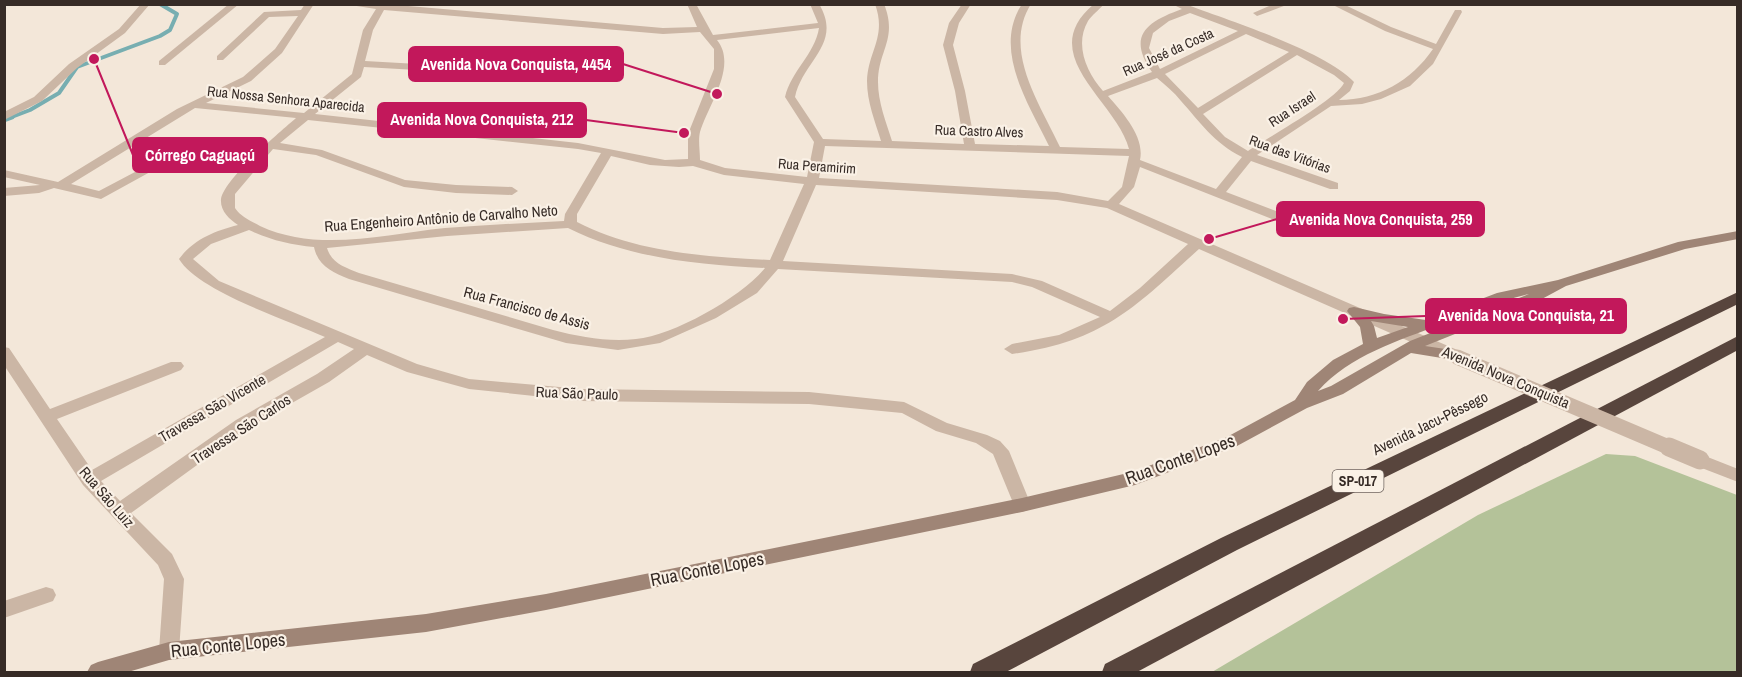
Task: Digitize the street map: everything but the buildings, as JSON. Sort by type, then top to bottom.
[{"type":"highway","name":"Avenida Jacu-Pêssego","points":[[982,672],[1229,544],[1737,297]]},
{"type":"highway","points":[[1114,672],[1737,342]]},
{"type":"street","points":[[4,117],[38,99],[73,66],[122,31],[146,4]]},
{"type":"street","points":[[162,63],[235,4]]},
{"type":"street","points":[[348,4],[663,31],[703,29]]},
{"type":"street","points":[[691,4],[703,29],[719,49],[719,69],[694,134],[694,162]]},
{"type":"street","points":[[814,4],[822,25],[820,41],[793,84],[790,97],[820,142]]},
{"type":"street","points":[[879,4],[885,16],[886,33],[875,66],[872,88],[886,143]]},
{"type":"street","points":[[958,4],[967,5],[954,23],[948,45],[963,102],[970,146]]},
{"type":"street","points":[[1027,4],[1019,16],[1014,43],[1022,73],[1056,150]]},
{"type":"street","points":[[1100,4],[1083,19],[1076,47],[1077,58],[1082,72],[1125,122],[1133,137],[1137,158],[1128,188],[1118,200],[1110,205]]},
{"type":"street","points":[[1176,4],[1295,52]]},
{"type":"street","points":[[1257,13],[1285,4]]},
{"type":"street","points":[[1335,4],[1388,29],[1440,48]]},
{"type":"street","name":"Rua Engenheiro Antônio de Carvalho Neto","points":[[381,8],[368,30],[357,75],[270,145],[229,193],[226,202],[230,212],[249,226],[278,240],[320,244],[570,224]]},
{"type":"street","points":[[220,58],[267,14],[306,9]]},
{"type":"street","points":[[4,192],[56,185],[194,105],[223,93],[247,79],[279,51],[306,9]]},
{"type":"street","name":"Rua das Vitórias","points":[[1189,10],[1166,18],[1148,30],[1145,42],[1146,54],[1159,74],[1222,141],[1249,155],[1334,186]]},
{"type":"street","points":[[1329,103],[1361,103],[1397,89],[1428,64],[1440,48],[1458,12]]},
{"type":"street","points":[[712,38],[822,25]]},
{"type":"street","name":"Rua José da Costa","points":[[1101,95],[1159,74],[1245,31]]},
{"type":"street","points":[[1196,114],[1295,52]]},
{"type":"street","name":"Rua Israel","points":[[1219,193],[1249,155],[1329,103],[1348,85],[1349,82],[1343,75],[1295,52]]},
{"type":"street","points":[[360,64],[595,76]]},
{"type":"street","name":"Rua Nossa Senhora Aparecida","points":[[194,105],[608,151],[664,164],[680,165],[694,162]]},
{"type":"street","name":"Rua Castro Alves","points":[[820,142],[1056,150],[1137,158],[1305,226]]},
{"type":"street","name":"Rua Francisco de Assis","points":[[320,244],[322,257],[330,266],[354,276],[562,337],[607,344],[636,344],[662,338],[695,323],[761,283],[776,266],[810,181],[820,142]]},
{"type":"street","points":[[270,145],[318,152],[404,183],[456,189],[512,191]]},
{"type":"street","points":[[608,151],[572,214],[570,224],[598,238],[665,255],[776,266],[1012,278],[1037,284],[1112,316]]},
{"type":"street","points":[[4,173],[104,194],[175,154]]},
{"type":"street","name":"Rua Peramirim","points":[[694,162],[724,171],[810,181],[1057,196],[1110,205]]},
{"type":"street","points":[[1110,205],[1357,312],[1412,340],[1504,310],[1561,283]]},
{"type":"street","name":"Rua São Paulo","points":[[249,226],[212,238],[190,254],[186,260],[214,284],[412,368],[469,384],[519,390],[582,395],[809,398],[903,408],[918,412],[945,429],[982,437],[994,444],[1000,451],[1022,506]]},
{"type":"street","points":[[1357,312],[1384,320],[1427,324],[1502,296],[1561,283],[1683,245],[1737,235]]},
{"type":"street","points":[[1012,349],[1061,338],[1112,316],[1196,244]]},
{"type":"street","points":[[1357,312],[1367,326],[1371,346]]},
{"type":"street","points":[[1412,340],[1427,324]]},
{"type":"street","name":"Travessa São Vicente","points":[[89,480],[336,337]]},
{"type":"street","name":"Rua Conte Lopes","points":[[1301,404],[1328,372],[1371,346],[1412,340]]},
{"type":"street","name":"Rua Conte Lopes","points":[[98,672],[169,651],[426,623],[546,602],[1022,506],[1135,478],[1231,442],[1301,404],[1337,390],[1412,340]]},
{"type":"street","name":"Avenida Nova Conquista","points":[[1412,340],[1456,356],[1737,476]]},
{"type":"street","name":"Travessa São Carlos","points":[[119,512],[243,424],[323,378],[365,349]]},
{"type":"street","name":"Rua São Luiz","points":[[4,352],[89,480],[165,560],[174,579],[169,651]]},
{"type":"street","points":[[47,416],[176,366]]},
{"type":"street","points":[[4,610],[46,595]]},
{"type":"green space","points":[[1606,454],[1635,456],[1737,495],[1737,672],[1212,672],[1478,515]]},
{"type":"waterway","points":[[9,118],[30,110],[59,93],[77,67],[160,36],[170,30],[177,14],[160,4]]},
{"type":"waterway","points":[[4,120],[12,117]]},
{"type":"place","name":"Córrego Caguaçú","points":[[94,59]]},
{"type":"place","name":"Avenida Nova Conquista, 4454","points":[[717,94]]},
{"type":"place","name":"Avenida Nova Conquista, 212","points":[[684,133]]},
{"type":"place","name":"Avenida Nova Conquista, 259","points":[[1209,239]]},
{"type":"place","name":"Avenida Nova Conquista, 21","points":[[1343,319]]}]
